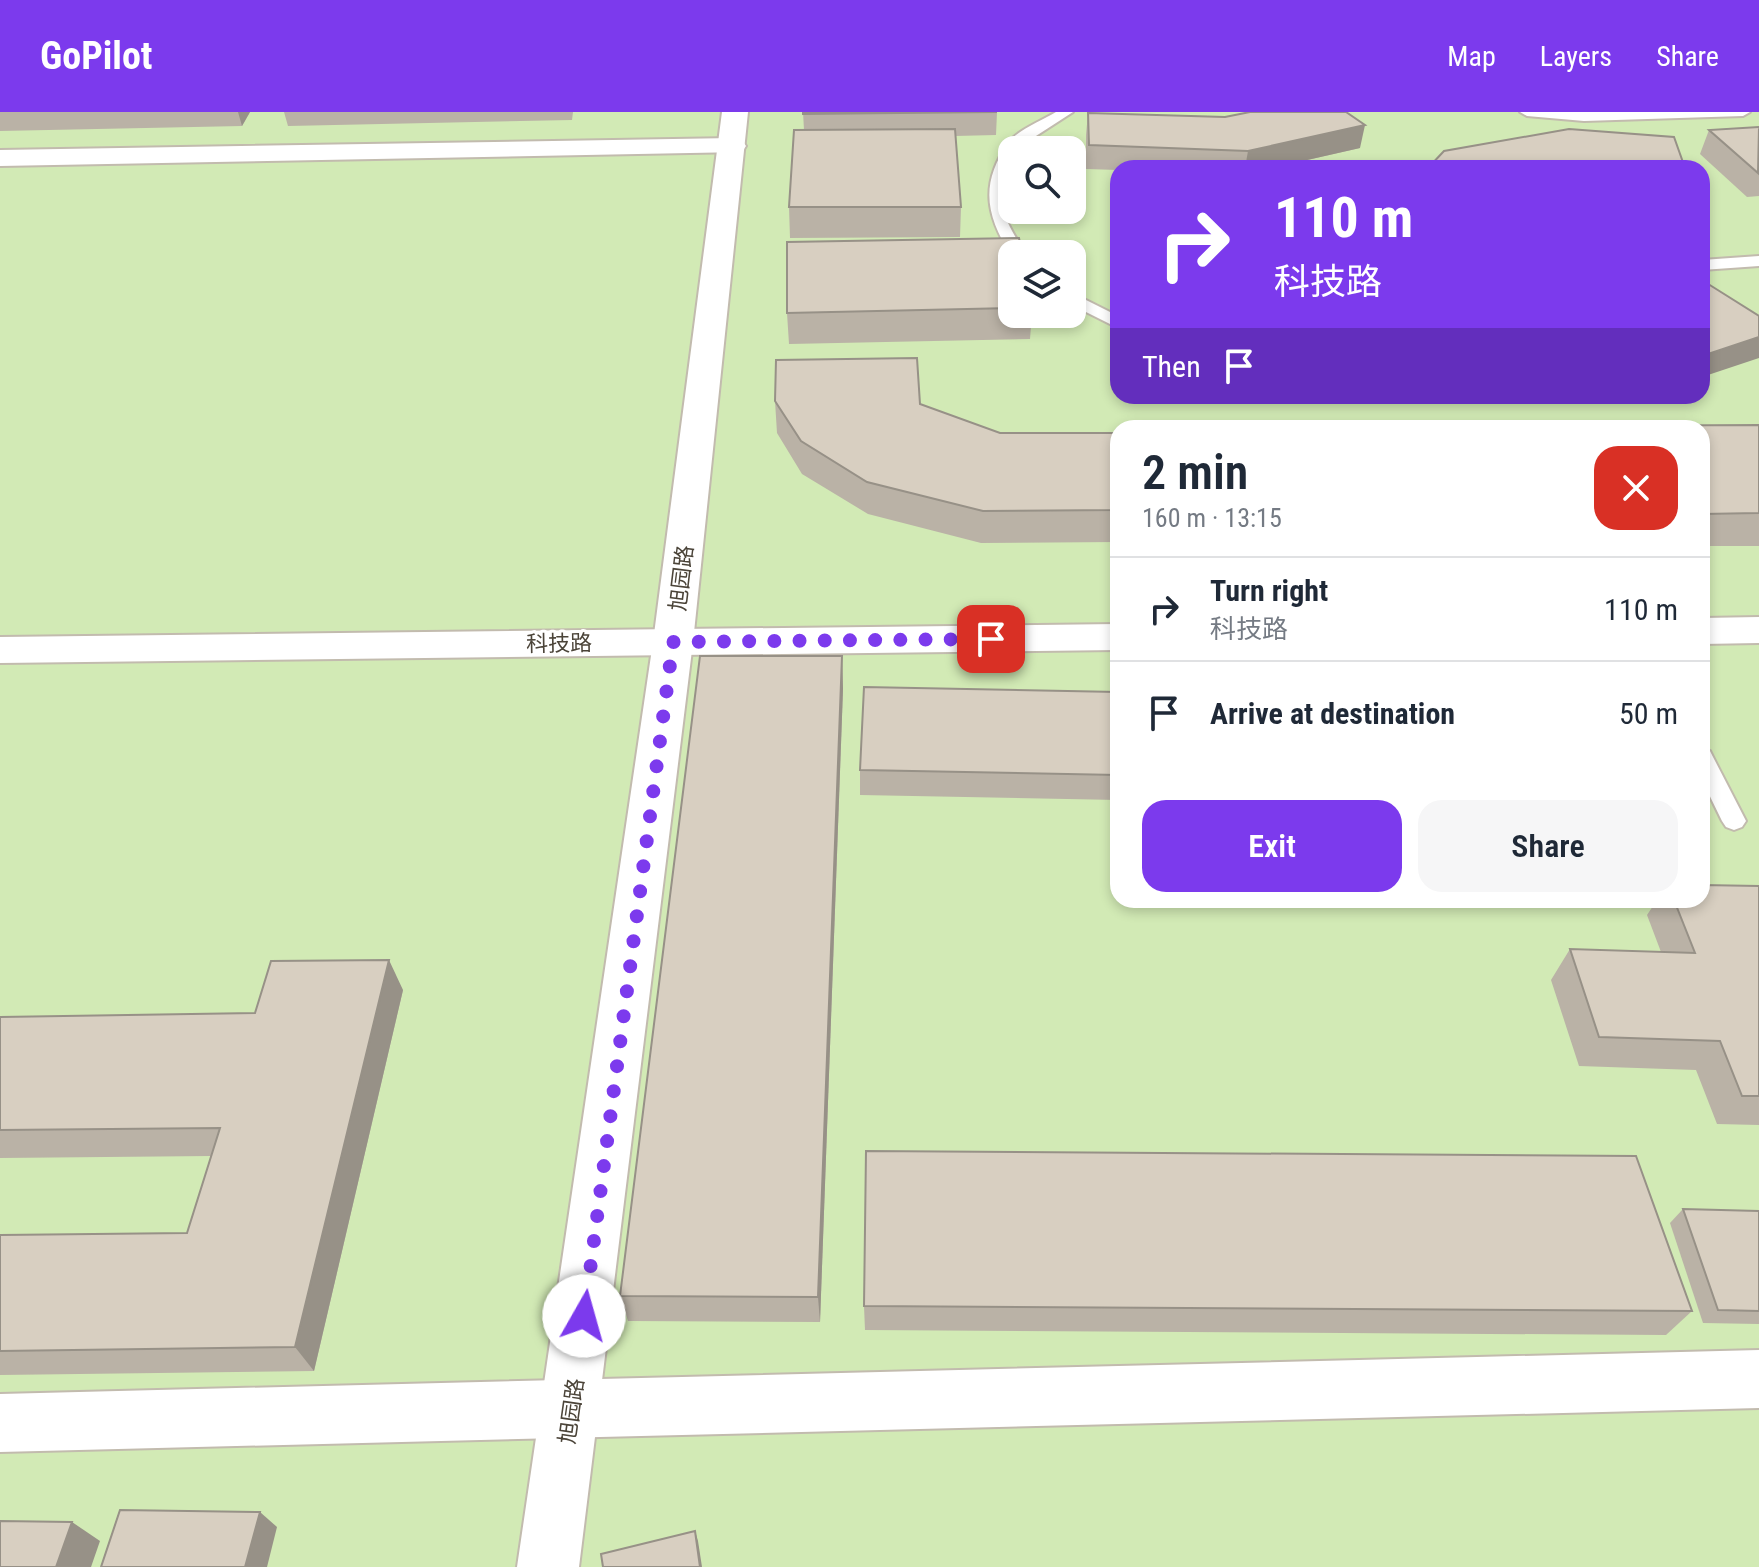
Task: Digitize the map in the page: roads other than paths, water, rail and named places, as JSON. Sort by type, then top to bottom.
[{"type":"street","points":[[0,158],[734,129]]},
{"type":"street","name":"旭园路","points":[[548,1567],[673,642],[734,129]]},
{"type":"street","points":[[1710,631],[1759,630]]},
{"type":"street","name":"科技路","points":[[0,650],[1110,637]]},
{"type":"street","points":[[0,1423],[1759,1379]]},
{"type":"lane","points":[[1027,136],[1066,112]]},
{"type":"lane","points":[[1527,112],[1584,117],[1743,112]]},
{"type":"lane","points":[[998,179],[995,185],[998,222]]},
{"type":"lane","points":[[1710,264],[1759,261]]},
{"type":"lane","points":[[1086,306],[1110,319]]},
{"type":"lane","points":[[1710,773],[1734,821]]}]
